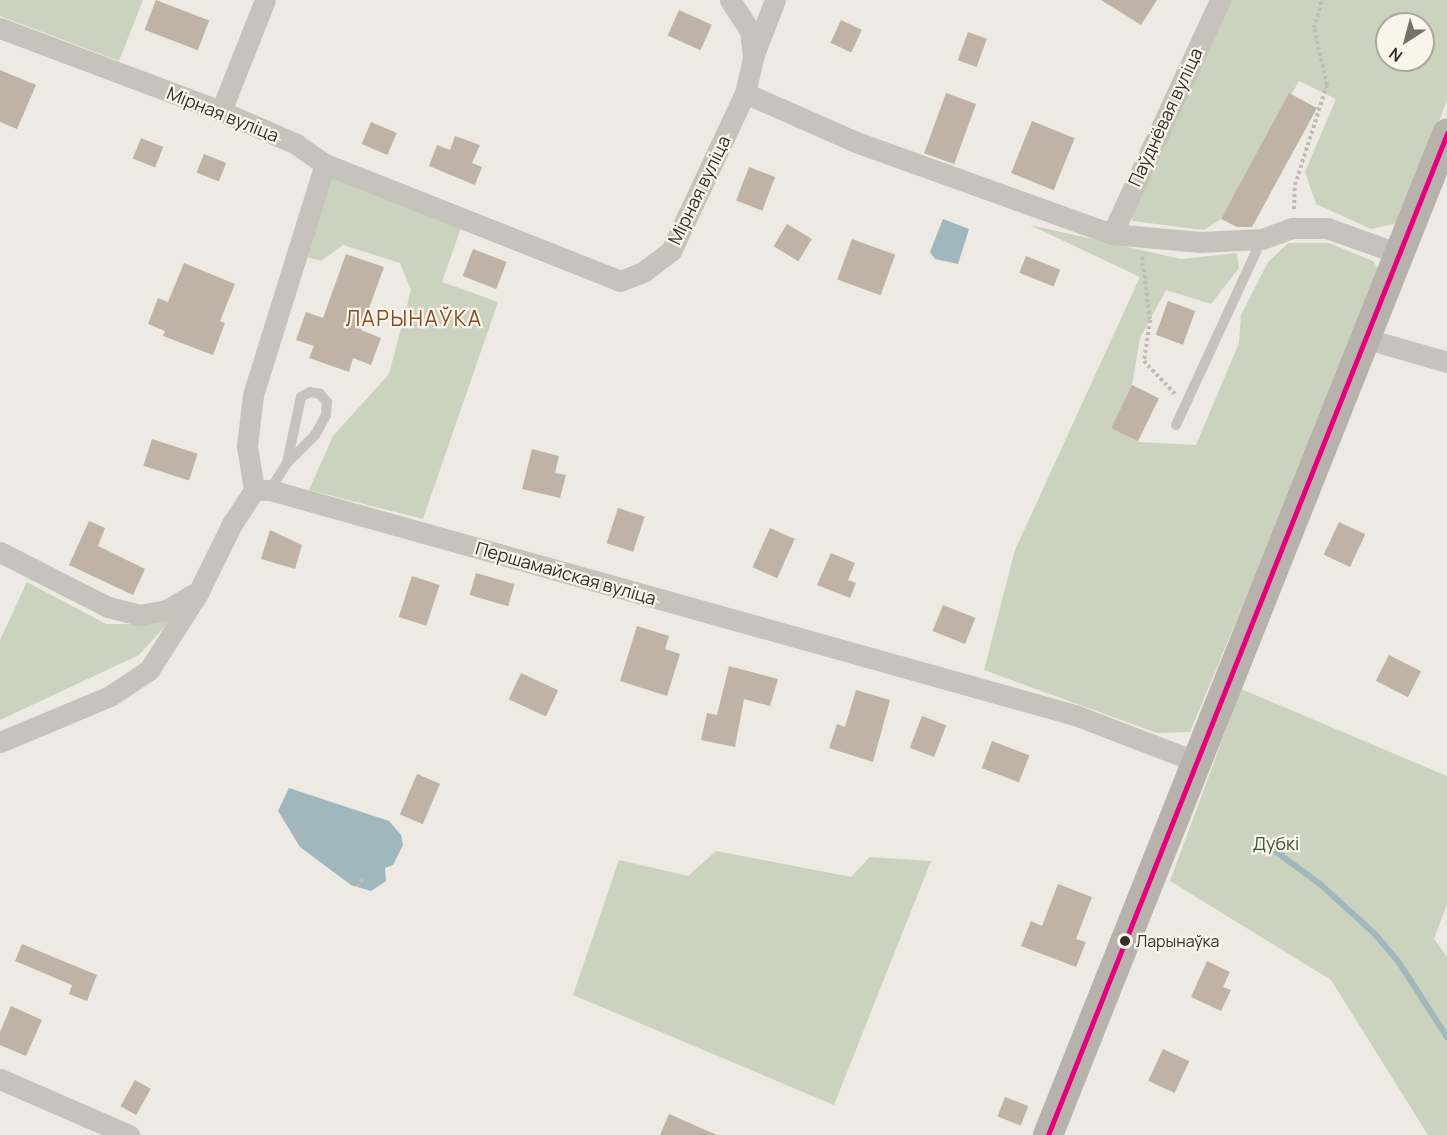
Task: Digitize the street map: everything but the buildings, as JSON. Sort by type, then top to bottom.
[{"type":"street","points":[[221,111],[265,0]]},
{"type":"street","points":[[730,0],[750,31],[753,57]]},
{"type":"street","points":[[775,0],[753,57],[745,93],[856,142],[1112,234],[1200,242],[1262,239],[1293,228],[1327,228],[1400,254]]},
{"type":"street","name":"Паўднёвая вуліца","points":[[1112,234],[1220,0]]},
{"type":"street","name":"Мірная вуліца","points":[[0,28],[221,111],[296,144],[325,164],[620,281],[643,272],[671,251],[745,93]]},
{"type":"street","points":[[1048,1135],[1195,761],[1367,339],[1447,134]]},
{"type":"street","points":[[0,742],[110,696],[149,670],[198,593],[232,524],[262,490],[248,446],[253,395],[325,164]]},
{"type":"street","points":[[1367,339],[1447,362]]},
{"type":"street","name":"Першамайская вуліца","points":[[262,490],[1075,715],[1195,761]]},
{"type":"street","points":[[0,552],[108,607],[139,615],[166,610],[198,593]]},
{"type":"street","points":[[0,1079],[129,1135]]},
{"type":"lane","points":[[1176,425],[1262,239]]},
{"type":"lane","points":[[262,490],[315,435],[326,415],[327,402],[320,394],[310,392],[301,397],[287,463]]},
{"type":"path","points":[[1293,228],[1295,185],[1327,85],[1314,28],[1322,0]]},
{"type":"path","points":[[1138,238],[1148,282],[1150,320],[1144,361],[1175,392],[1176,425]]},
{"type":"path","points":[[358,887],[363,877]]},
{"type":"green space","points":[[0,0],[143,0],[119,61],[0,16]]},
{"type":"green space","points":[[1229,0],[1447,0],[1447,100],[1408,207],[1394,224],[1371,229],[1316,204],[1305,172],[1336,99],[1299,81],[1221,219],[1204,230],[1132,221],[1132,206]]},
{"type":"green space","points":[[330,175],[461,228],[442,282],[498,302],[423,519],[309,490],[333,436],[389,374],[411,290],[400,263],[343,245],[321,261],[303,256]]},
{"type":"green space","points":[[1030,225],[1181,259],[1237,253],[1239,268],[1211,304],[1166,290],[1140,338],[1132,385],[1111,428],[1139,442],[1196,445],[1239,343],[1241,315],[1268,262],[1288,243],[1329,243],[1373,261],[1381,274],[1190,732],[1157,733],[984,670],[1015,550],[1140,277]]},
{"type":"green space","points":[[27,582],[106,624],[149,624],[175,615],[139,655],[0,720],[0,640]]},
{"type":"green space","name":"Дубкі","points":[[1241,689],[1447,776],[1447,904],[1434,939],[1447,957],[1447,1135],[1428,1135],[1331,980],[1170,881]]},
{"type":"green space","points":[[716,851],[851,877],[870,857],[931,861],[834,1105],[573,995],[619,860],[688,876]]},
{"type":"water","points":[[943,219],[969,229],[958,264],[935,259],[930,252]]},
{"type":"water","points":[[289,788],[389,821],[401,835],[403,845],[393,865],[385,868],[386,881],[371,891],[351,885],[300,847],[278,811]]},
{"type":"waterway","points":[[1263,842],[1320,884],[1375,934],[1400,964],[1447,1037]]},
{"type":"transit line","points":[[1048,1135],[1447,134]]},
{"type":"place","name":"Ларынаўка","points":[[1125,941]]},
{"type":"district","name":"ЛАРЫНАЎКА","points":[[414,318]]}]
